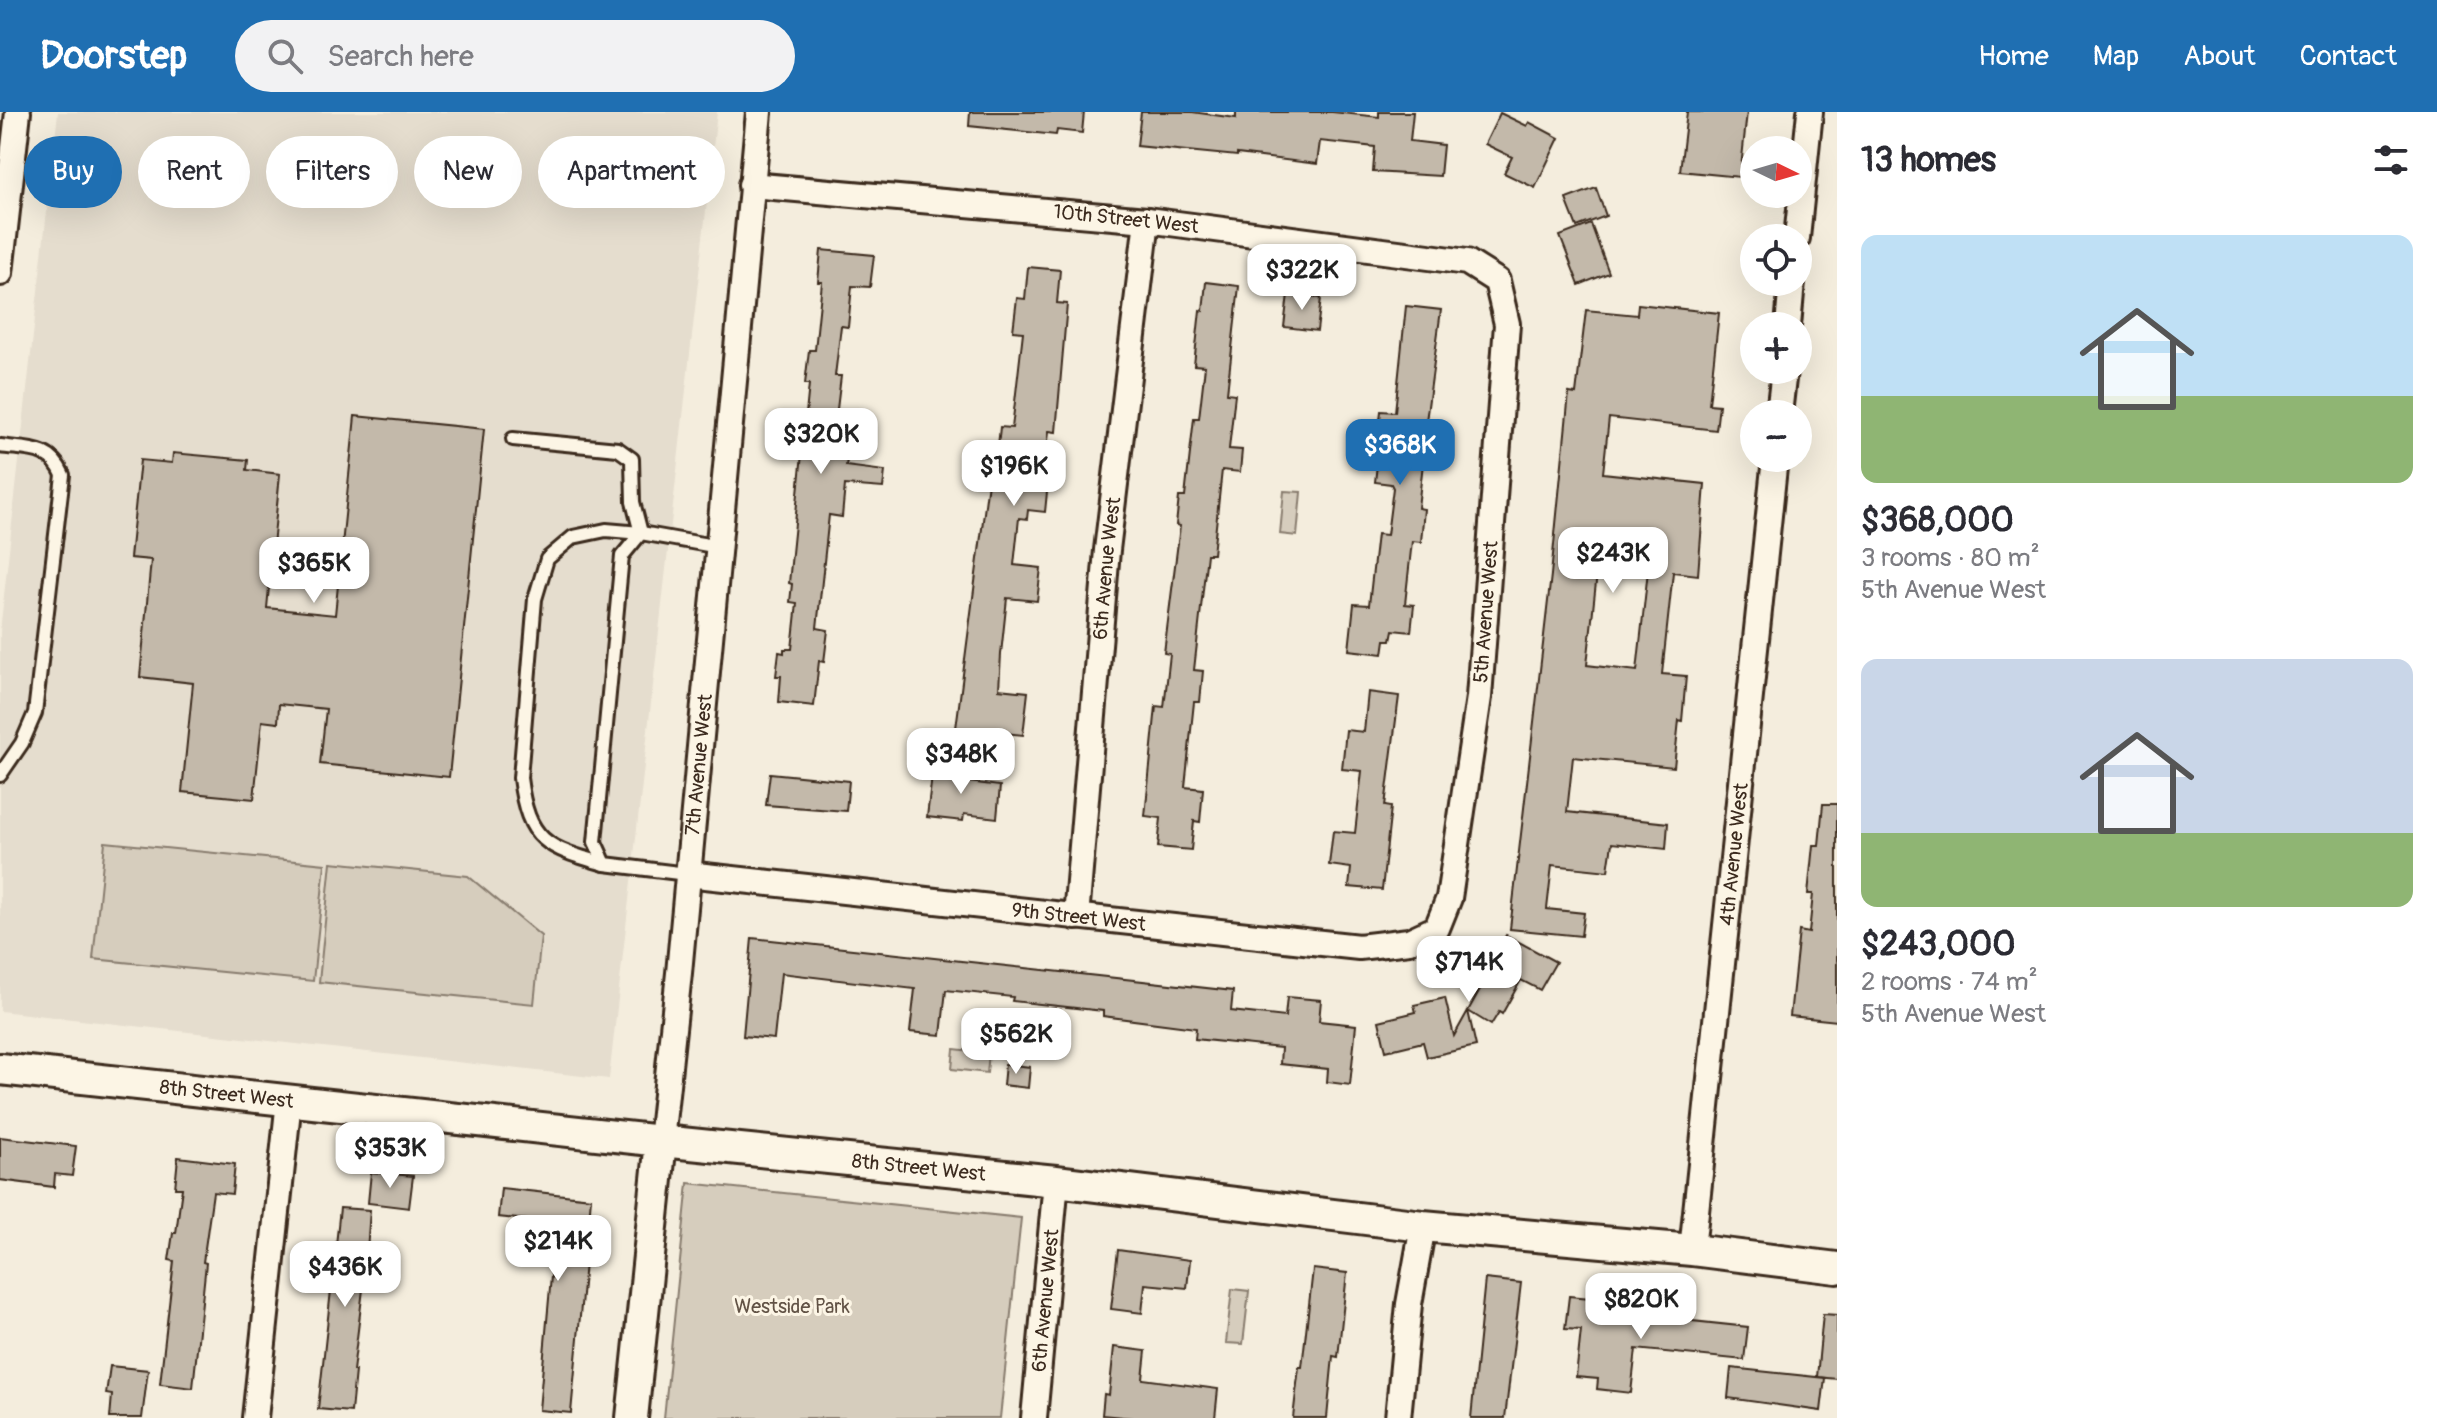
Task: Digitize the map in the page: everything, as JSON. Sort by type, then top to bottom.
[{"type":"street","name":"7th Avenue West","points":[[632,1418],[759,112]]},
{"type":"street","points":[[1798,224],[1810,112]]},
{"type":"street","points":[[0,273],[12,117]]},
{"type":"street","name":"10th Street West","points":[[751,185],[1147,220],[1467,262],[1497,281],[1507,324]]},
{"type":"street","name":"6th Avenue West","points":[[1076,917],[1107,550],[1147,220]]},
{"type":"street","name":"5th Avenue West","points":[[1449,898],[1479,697],[1507,324]]},
{"type":"street","name":"4th Avenue West","points":[[1692,1250],[1774,472]]},
{"type":"street","name":"9th Street West","points":[[687,874],[1359,947],[1409,941],[1437,928],[1449,898]]},
{"type":"street","name":"8th Street West","points":[[0,1069],[1056,1181],[1423,1226],[1692,1250],[1837,1268]]},
{"type":"street","points":[[255,1418],[289,1100]]},
{"type":"street","name":"6th Avenue West","points":[[1034,1418],[1056,1181]]},
{"type":"street","points":[[1398,1418],[1409,1304],[1423,1226]]},
{"type":"lane","points":[[513,439],[618,449],[632,459],[633,502],[641,533]]},
{"type":"lane","points":[[0,446],[48,454],[57,462],[63,475],[35,713],[22,743],[0,775]]},
{"type":"lane","points":[[687,874],[605,864],[570,855],[551,845],[533,829],[524,806],[520,778],[535,599],[547,559],[573,537],[606,530],[719,547]]},
{"type":"lane","points":[[605,864],[595,842],[620,570],[622,556],[641,533]]},
{"type":"shaded area","points":[[58,112],[717,112],[714,136],[538,136],[538,208],[706,208],[609,1079],[0,1011],[0,631],[47,208],[122,208],[122,136],[55,136]]},
{"type":"green space","points":[[1284,491],[1301,492],[1297,536],[1280,534]]},
{"type":"green space","points":[[105,842],[325,864],[313,981],[93,959]]},
{"type":"green space","points":[[331,862],[468,876],[541,936],[534,1004],[319,982]]},
{"type":"green space","points":[[954,1049],[989,1053],[987,1073],[952,1069]]},
{"type":"green space","name":"Westside Park","points":[[688,1183],[1021,1218],[1000,1418],[664,1418]]},
{"type":"green space","points":[[1232,1289],[1249,1291],[1243,1344],[1226,1343]]},
{"type":"building","points":[[970,112],[1084,112],[1082,133],[1057,130],[1056,135],[969,126]]},
{"type":"building","points":[[1141,112],[1192,112],[1236,118],[1236,112],[1332,112],[1379,117],[1379,112],[1413,112],[1410,141],[1443,145],[1440,176],[1373,172],[1375,147],[1320,141],[1317,164],[1137,146]]},
{"type":"building","points":[[1687,112],[1747,112],[1744,136],[1740,136],[1740,177],[1680,171]]},
{"type":"building","points":[[1500,113],[1527,126],[1529,122],[1559,138],[1535,188],[1504,173],[1512,157],[1485,144]]},
{"type":"building","points":[[1596,188],[1606,216],[1577,227],[1566,199]]},
{"type":"building","points":[[1591,224],[1609,273],[1579,285],[1560,236]]},
{"type":"building","points":[[821,250],[874,255],[870,287],[852,286],[848,327],[841,326],[835,376],[841,376],[832,451],[848,453],[846,466],[885,471],[883,488],[845,485],[842,517],[829,515],[817,628],[828,630],[824,662],[819,661],[814,706],[779,702],[781,676],[776,676],[779,652],[792,649],[797,603],[790,602],[792,584],[789,583],[809,384],[805,384],[809,350],[815,350],[822,282],[818,282]]},
{"type":"building","points":[[1028,267],[1060,270],[1057,303],[1067,304],[1056,432],[1049,431],[1044,481],[1048,482],[1045,512],[1028,510],[1027,519],[1019,518],[1014,565],[1041,568],[1037,601],[1007,598],[1001,654],[999,689],[1028,692],[1023,735],[956,728],[988,482],[994,483],[1000,427],[1012,428],[1023,332],[1013,331],[1017,298],[1025,299]]},
{"type":"building","points":[[1206,282],[1239,286],[1227,393],[1235,394],[1229,449],[1242,450],[1240,472],[1222,470],[1213,554],[1207,554],[1194,670],[1203,671],[1200,702],[1194,702],[1185,787],[1203,789],[1200,822],[1194,821],[1191,850],[1158,847],[1161,818],[1145,816],[1156,706],[1164,707],[1170,654],[1164,653],[1180,526],[1176,525],[1179,497],[1185,497],[1194,418],[1199,418],[1205,366],[1194,365]]},
{"type":"building","points":[[1288,294],[1321,298],[1317,331],[1284,327]]},
{"type":"building","points":[[1638,304],[1719,313],[1709,404],[1719,405],[1716,430],[1609,418],[1603,473],[1705,484],[1698,575],[1673,572],[1662,674],[1686,676],[1682,721],[1679,720],[1674,767],[1573,757],[1567,812],[1668,823],[1666,849],[1612,843],[1608,871],[1552,865],[1547,909],[1584,913],[1581,936],[1510,929],[1569,393],[1576,394],[1586,310],[1637,315]],"holes":[[[1598,564],[1648,570],[1637,671],[1587,665]]]},
{"type":"building","points":[[1406,306],[1441,310],[1424,436],[1418,508],[1424,509],[1421,542],[1412,541],[1405,604],[1414,605],[1411,632],[1393,630],[1391,640],[1385,640],[1383,654],[1349,650],[1354,604],[1369,605],[1377,534],[1387,535],[1393,488],[1391,484],[1375,482],[1377,447],[1381,411],[1395,412]]},
{"type":"building","points":[[355,416],[484,429],[449,777],[320,764],[326,709],[279,704],[278,723],[262,721],[254,799],[182,792],[193,683],[140,677],[151,560],[130,558],[140,460],[172,463],[173,453],[248,460],[247,470],[280,474],[267,608],[335,615]]},
{"type":"building","points":[[1368,692],[1399,696],[1385,806],[1391,807],[1382,890],[1349,887],[1351,868],[1329,865],[1333,831],[1355,833],[1362,771],[1342,769],[1346,730],[1364,732]]},
{"type":"building","points":[[933,767],[969,771],[968,782],[1000,786],[997,818],[964,814],[963,821],[927,817]]},
{"type":"building","points":[[770,773],[849,781],[846,811],[766,805]]},
{"type":"building","points":[[1823,804],[1837,804],[1837,1021],[1790,1016],[1799,931],[1809,933],[1813,894],[1808,894],[1813,845],[1819,845]]},
{"type":"building","points":[[1506,935],[1556,962],[1540,990],[1521,980],[1502,1014],[1499,1012],[1491,1025],[1468,1011],[1476,1046],[1427,1057],[1423,1042],[1386,1051],[1379,1021],[1416,1012],[1414,1005],[1445,998],[1454,1036],[1494,964],[1491,963]]},
{"type":"building","points":[[752,938],[1233,991],[1231,1011],[1285,1017],[1287,997],[1321,1000],[1319,1021],[1356,1025],[1350,1085],[1327,1082],[1328,1069],[1280,1064],[1281,1048],[1195,1039],[1196,1028],[1103,1016],[1103,1011],[1012,1001],[1013,997],[946,990],[941,1035],[910,1032],[915,989],[781,973],[774,1039],[743,1036]]},
{"type":"building","points":[[1005,1064],[1030,1067],[1028,1088],[1003,1085]]},
{"type":"building","points":[[0,1137],[76,1146],[72,1176],[55,1174],[54,1187],[0,1180]]},
{"type":"building","points":[[178,1157],[235,1164],[232,1194],[213,1192],[203,1262],[206,1263],[193,1388],[160,1384],[174,1261],[169,1260],[182,1188],[175,1188]]},
{"type":"building","points":[[371,1172],[413,1176],[409,1208],[368,1203]]},
{"type":"building","points":[[501,1188],[591,1198],[571,1413],[539,1410],[554,1243],[544,1242],[546,1222],[498,1217]]},
{"type":"building","points":[[340,1208],[370,1210],[367,1251],[374,1251],[372,1274],[365,1273],[351,1412],[318,1409]]},
{"type":"building","points":[[1118,1250],[1190,1260],[1187,1288],[1145,1284],[1142,1313],[1111,1309]]},
{"type":"building","points":[[1313,1269],[1347,1273],[1338,1357],[1333,1356],[1327,1418],[1293,1418],[1299,1367],[1302,1367]]},
{"type":"building","points":[[1485,1279],[1521,1283],[1505,1418],[1471,1418]]},
{"type":"building","points":[[1569,1296],[1601,1299],[1599,1311],[1748,1327],[1744,1360],[1636,1349],[1631,1393],[1597,1389],[1598,1379],[1576,1377],[1581,1330],[1565,1329]]},
{"type":"building","points":[[1823,1314],[1837,1315],[1837,1379],[1817,1377]]},
{"type":"building","points":[[1114,1347],[1146,1351],[1143,1379],[1218,1389],[1215,1418],[1102,1415],[1104,1394],[1109,1395]]},
{"type":"building","points":[[110,1366],[148,1370],[142,1418],[110,1418],[112,1395],[106,1394]]},
{"type":"building","points":[[1731,1368],[1825,1378],[1821,1411],[1728,1398]]}]
